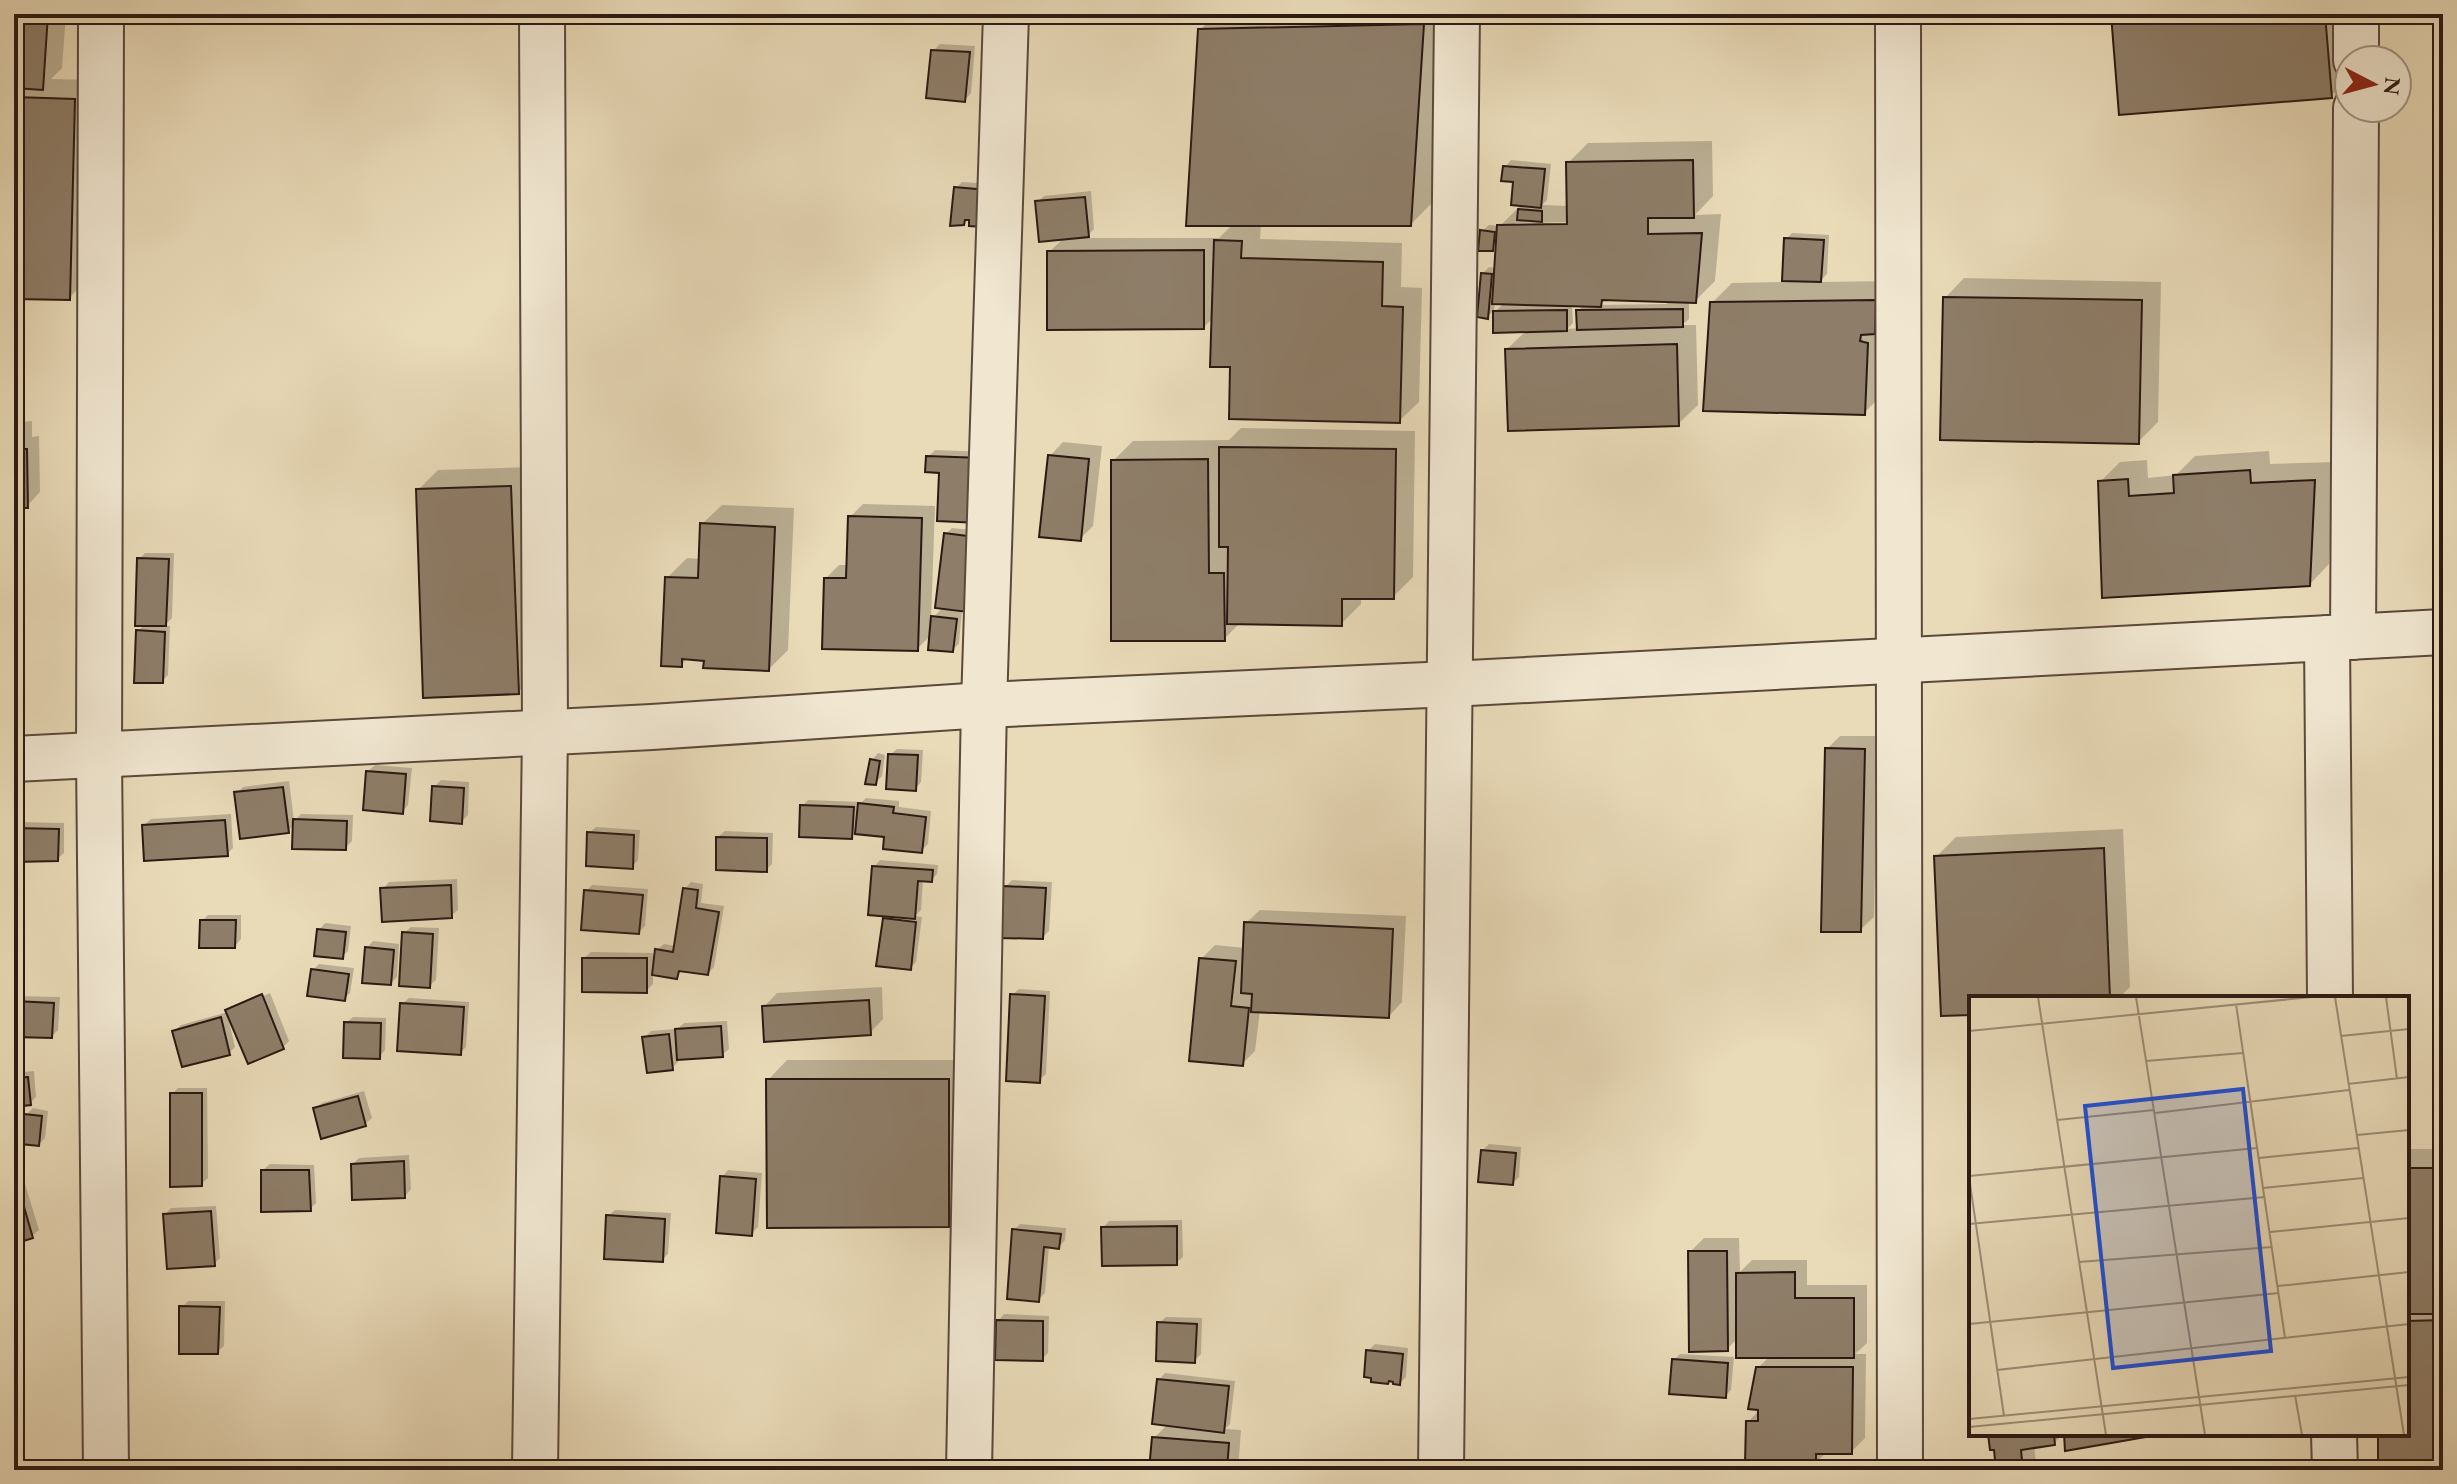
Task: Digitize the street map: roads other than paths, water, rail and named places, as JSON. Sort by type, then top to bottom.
[{"type":"street","points":[[101,14],[99,756],[106,1470]]},
{"type":"street","points":[[535,1470],[545,732],[542,14]]},
{"type":"street","points":[[969,1470],[984,705],[1006,14]]},
{"type":"street","points":[[1441,1470],[1457,14]]},
{"type":"street","points":[[1898,14],[1900,1470]]},
{"type":"street","points":[[2356,14],[2356,44]]},
{"type":"street","points":[[2330,996],[2356,124]]},
{"type":"street","points":[[14,759],[545,732],[984,705],[2443,632]]},
{"type":"street","points":[[2334,1436],[2335,1470]]}]
